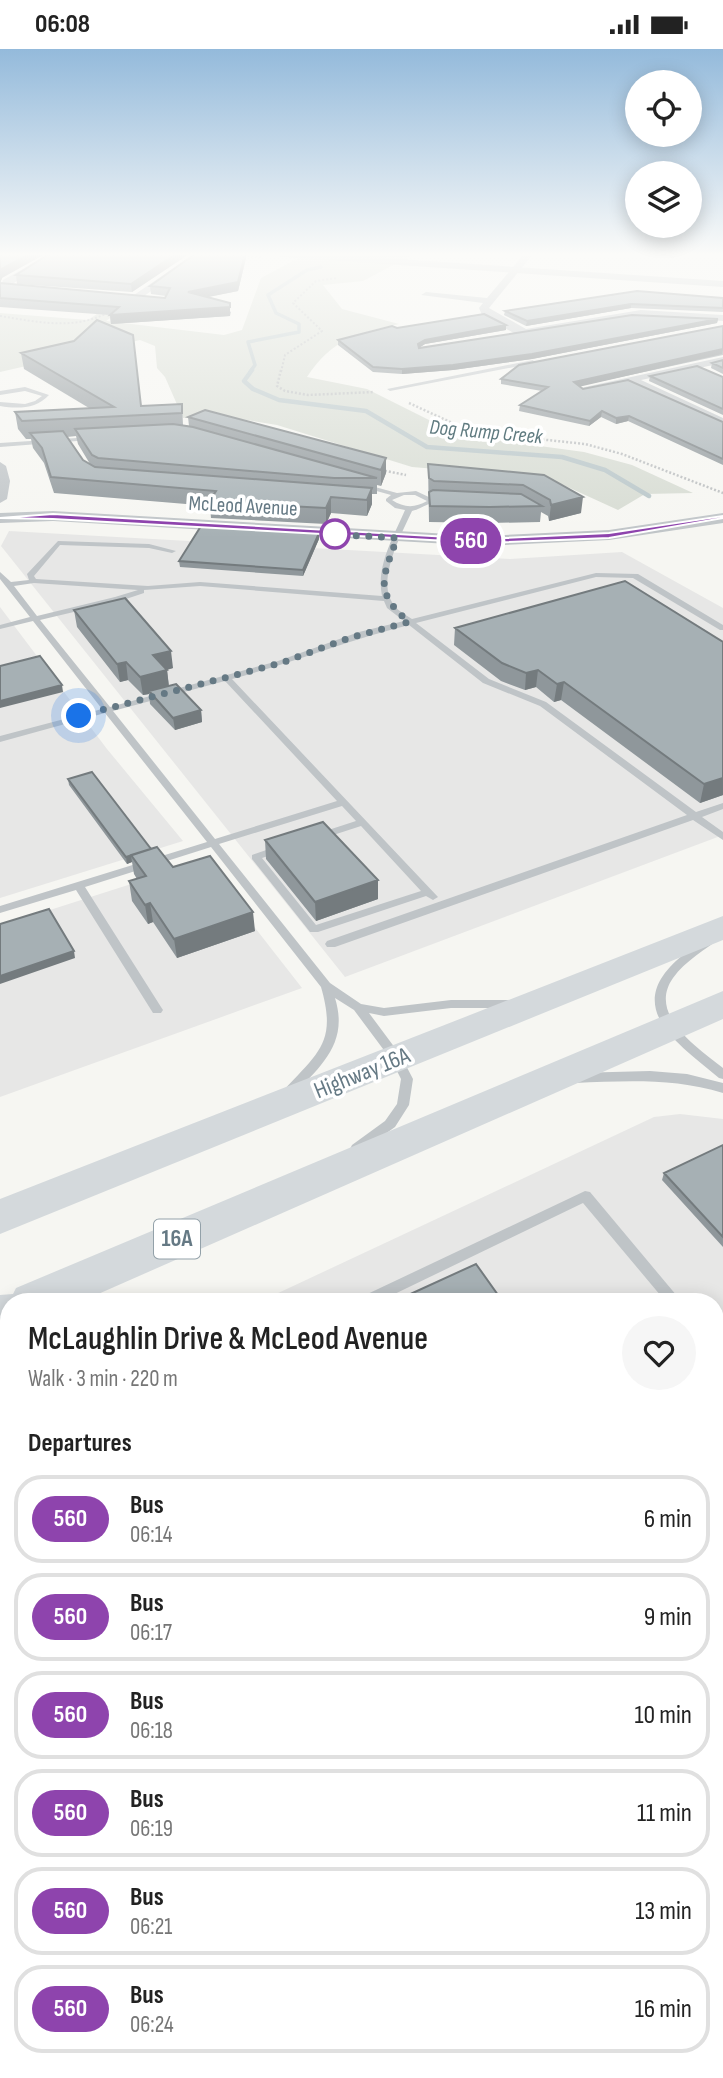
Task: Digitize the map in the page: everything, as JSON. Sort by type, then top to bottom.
[{"type":"main road","name":"Highway 16A","points":[[0,1217],[723,928]]},
{"type":"main road","name":"16A","points":[[53,1293],[723,1004]]},
{"type":"street","points":[[582,389],[699,368],[723,360]]},
{"type":"street","points":[[629,379],[723,422]]},
{"type":"street","points":[[0,466],[3,481],[0,499]]},
{"type":"street","name":"McLeod Avenue","points":[[0,506],[22,507],[53,516]]},
{"type":"street","name":"McLeod Avenue","points":[[0,519],[53,516],[397,538],[555,540],[654,530],[723,518]]},
{"type":"lane","points":[[390,389],[536,362]]},
{"type":"lane","points":[[0,393],[25,389],[46,395],[39,402],[30,404],[0,404]]},
{"type":"lane","points":[[0,445],[95,437]]},
{"type":"lane","points":[[68,439],[74,448]]},
{"type":"lane","points":[[352,483],[395,494],[418,494],[430,501],[456,502]]},
{"type":"lane","points":[[395,494],[385,500],[394,506],[409,509],[424,507],[430,501]]},
{"type":"lane","points":[[409,509],[384,575],[383,591],[386,599],[409,622],[486,681],[543,704],[723,837]]},
{"type":"lane","points":[[34,581],[30,576],[58,544],[149,546],[172,551]]},
{"type":"lane","points":[[0,574],[326,986],[358,1007],[397,1059],[407,1079],[403,1105],[390,1123],[322,1177]]},
{"type":"lane","points":[[0,739],[292,660],[349,638],[596,575],[635,576],[723,628]]},
{"type":"lane","points":[[9,585],[34,581],[148,588],[200,585],[386,599]]},
{"type":"lane","points":[[0,627],[117,599],[148,588]]},
{"type":"lane","points":[[226,677],[441,905]]},
{"type":"lane","points":[[0,910],[344,802]]},
{"type":"lane","points":[[331,944],[723,806]]},
{"type":"lane","points":[[303,841],[363,822]]},
{"type":"lane","points":[[291,845],[256,857],[314,930],[429,892]]},
{"type":"lane","points":[[78,885],[157,1010]]},
{"type":"lane","points":[[723,928],[663,982],[659,996],[661,1013],[669,1027],[723,1075]]},
{"type":"lane","points":[[276,1107],[327,1050],[336,1029],[334,1008],[326,986]]},
{"type":"lane","points":[[358,1007],[384,1012],[451,1005],[537,1004]]},
{"type":"lane","points":[[550,1079],[666,1075],[698,1079],[723,1089]]},
{"type":"lane","points":[[383,1293],[585,1196],[667,1293]]},
{"type":"path","points":[[295,349],[285,355],[276,383],[278,389],[298,395],[376,392]]},
{"type":"path","points":[[402,400],[472,432],[585,444],[622,454],[723,493]]},
{"type":"path","points":[[369,467],[408,475]]},
{"type":"shaded area","points":[[0,349],[102,349],[0,372]]},
{"type":"shaded area","points":[[155,349],[333,349],[307,377],[367,389],[441,426],[472,437],[584,452],[632,465],[693,493],[645,494],[618,510],[548,478],[412,467],[277,425],[222,416],[183,418],[165,377],[157,368]]},
{"type":"shaded area","points":[[9,531],[510,559],[622,552],[723,608],[723,835],[345,977],[1,546]]},
{"type":"shaded area","points":[[0,607],[107,749],[183,841],[0,898]]},
{"type":"shaded area","points":[[203,861],[302,988],[0,1097],[0,926]]},
{"type":"shaded area","points":[[680,1114],[723,1119],[723,1293],[278,1293],[654,1117]]},
{"type":"building","points":[[40,349],[135,349],[141,406],[182,404],[182,413],[22,421],[15,412],[114,407],[21,353]]},
{"type":"building","points":[[349,349],[560,349],[453,365],[402,369],[373,367]]},
{"type":"building","points":[[604,349],[723,349],[574,382],[583,389],[628,380],[723,422],[723,459],[629,416],[616,418],[602,411],[590,421],[520,405],[548,387],[501,379],[519,365]]},
{"type":"building","points":[[723,360],[723,368],[712,363]]},
{"type":"building","points":[[697,366],[723,377],[723,409],[650,376]]},
{"type":"building","points":[[205,410],[386,458],[381,470],[188,417]]},
{"type":"building","points":[[173,424],[193,427],[377,478],[334,478],[98,458],[92,455],[75,429]]},
{"type":"building","points":[[63,431],[83,460],[95,467],[372,488],[367,500],[331,497],[326,508],[209,502],[216,491],[51,477],[42,448],[30,433]]},
{"type":"building","points":[[428,464],[544,475],[583,497],[551,505],[550,500],[523,485],[434,481],[429,478]]},
{"type":"building","points":[[429,492],[521,494],[542,506],[430,506]]},
{"type":"building","points":[[201,526],[319,533],[303,570],[179,561]]},
{"type":"building","points":[[625,581],[723,642],[723,778],[704,784],[564,682],[557,684],[538,670],[526,673],[502,663],[455,628]]},
{"type":"building","points":[[125,598],[171,651],[153,655],[167,670],[140,677],[126,662],[117,664],[74,610]]},
{"type":"building","points":[[40,656],[62,685],[0,701],[0,666]]},
{"type":"building","points":[[176,684],[201,710],[173,718],[149,691]]},
{"type":"building","points":[[92,772],[151,849],[126,857],[68,779]]},
{"type":"building","points":[[323,822],[378,880],[315,902],[265,840]]},
{"type":"building","points":[[157,847],[173,867],[210,856],[253,912],[174,939],[150,903],[145,905],[129,881],[146,876],[131,855]]},
{"type":"building","points":[[49,909],[74,951],[0,976],[0,924]]},
{"type":"building","points":[[723,1145],[723,1237],[664,1173]]},
{"type":"building","points":[[476,1264],[497,1293],[413,1293]]},
{"type":"waterway","name":"Dog Rump Creek","points":[[250,349],[255,365],[250,372]]},
{"type":"waterway","name":"Dog Rump Creek","points":[[252,370],[244,381],[253,389],[279,400],[366,411],[427,447],[562,457],[605,470],[649,496]]},
{"type":"bus line","name":"560","points":[[0,518],[53,516],[484,541],[555,540],[609,535],[723,518]]},
{"type":"route","points":[[79,716],[292,660],[349,638],[409,622],[390,606],[383,591],[384,575],[397,538],[328,534],[335,534]]}]
